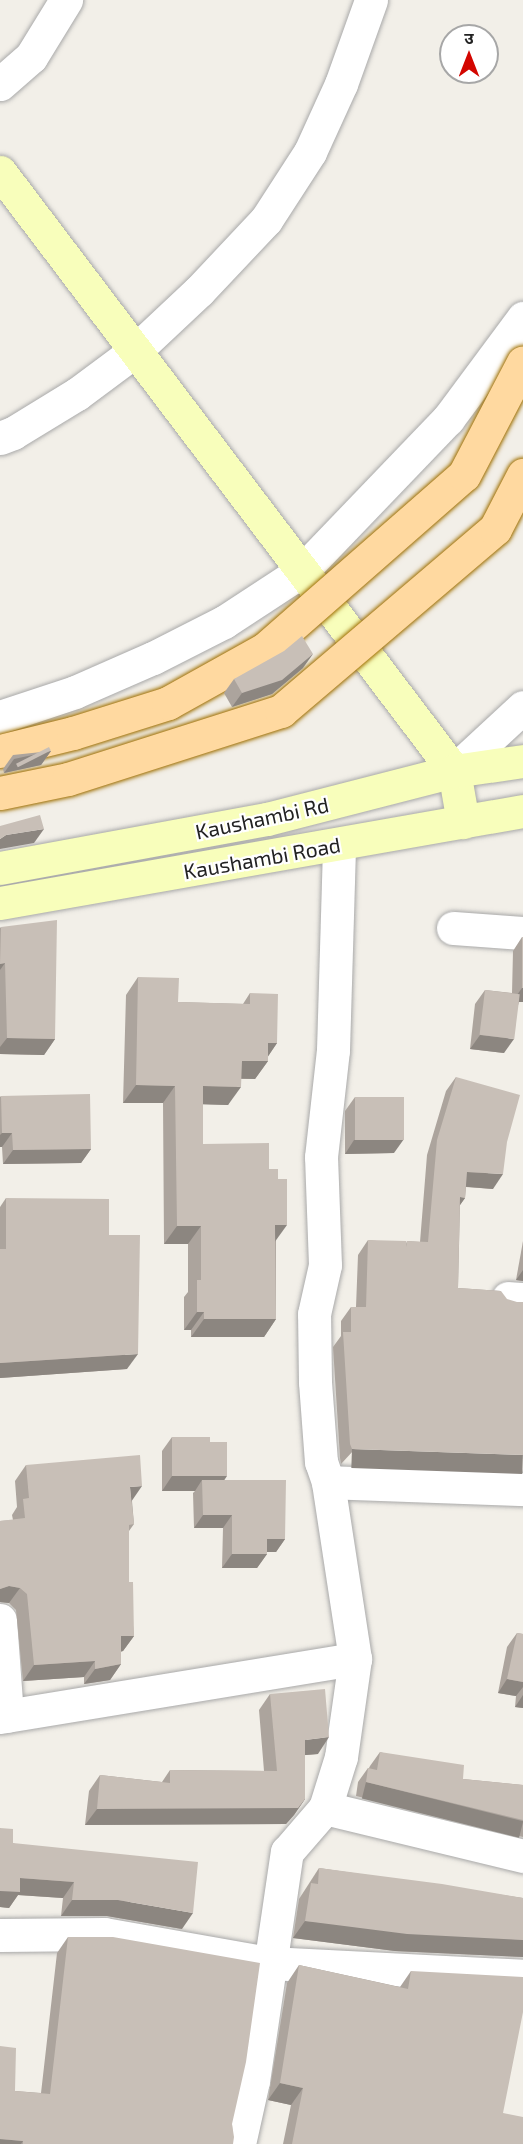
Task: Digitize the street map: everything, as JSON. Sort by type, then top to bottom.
[{"type":"main road","points":[[0,172],[454,771],[463,822]]},
{"type":"main road","points":[[0,751],[73,733],[168,703],[265,649],[464,474],[523,362]]},
{"type":"main road","points":[[0,793],[68,778],[281,711],[495,529],[523,475]]},
{"type":"main road","name":"Kaushambi Rd","points":[[0,868],[267,819],[454,771],[523,761]]},
{"type":"main road","name":"Kaushambi Road","points":[[0,903],[523,811]]},
{"type":"street","points":[[0,84],[31,57],[66,0]]},
{"type":"street","points":[[0,438],[13,433],[77,394],[135,351],[199,291],[266,220],[310,152],[341,84],[371,0]]},
{"type":"street","points":[[0,717],[75,692],[153,658],[224,622],[302,571],[448,419],[523,318]]},
{"type":"street","points":[[454,771],[523,707]]},
{"type":"street","points":[[239,2144],[253,2081],[287,1852],[325,1808],[341,1757],[355,1659],[328,1482],[321,1462],[314,1314],[325,1265],[321,1157],[333,1050],[339,845]]},
{"type":"street","points":[[453,928],[523,933]]},
{"type":"street","points":[[328,1482],[523,1490]]},
{"type":"street","points":[[0,1620],[4,1716],[355,1659]]},
{"type":"street","points":[[325,1808],[523,1856]]},
{"type":"street","points":[[0,1935],[104,1934],[269,1964],[523,1976]]},
{"type":"building","points":[[302,636],[313,654],[282,680],[242,693],[234,679],[284,651]]},
{"type":"building","points":[[49,747],[51,751],[18,767],[16,764]]},
{"type":"building","points":[[40,815],[44,829],[6,835],[0,839],[0,826]]},
{"type":"building","points":[[57,920],[55,1039],[7,1038],[5,963],[0,964],[1,927]]},
{"type":"building","points":[[523,937],[523,988],[522,988]]},
{"type":"building","points":[[138,977],[179,978],[178,1002],[250,1004],[250,993],[278,994],[277,1043],[268,1043],[268,1061],[242,1061],[241,1087],[203,1086],[203,1144],[269,1143],[269,1169],[278,1169],[278,1179],[287,1179],[287,1225],[275,1225],[276,1319],[204,1319],[204,1312],[197,1312],[197,1280],[201,1280],[201,1226],[177,1226],[175,1086],[136,1085]]},
{"type":"building","points":[[485,990],[520,994],[514,1039],[480,1035]]},
{"type":"building","points":[[456,1077],[520,1095],[507,1142],[503,1174],[467,1172],[465,1198],[460,1197],[458,1288],[501,1291],[507,1299],[523,1302],[523,1455],[352,1449],[343,1332],[351,1332],[351,1307],[366,1307],[368,1240],[406,1241],[406,1247],[407,1241],[428,1242],[437,1140]]},
{"type":"building","points":[[90,1094],[91,1149],[13,1150],[12,1133],[2,1133],[1,1096]]},
{"type":"building","points":[[355,1097],[404,1097],[404,1140],[355,1140]]},
{"type":"building","points":[[6,1198],[109,1199],[109,1235],[140,1235],[138,1354],[0,1363],[0,1249],[6,1249]]},
{"type":"building","points":[[172,1437],[210,1437],[210,1442],[227,1442],[227,1476],[172,1476]]},
{"type":"building","points":[[140,1455],[142,1486],[130,1487],[134,1524],[129,1525],[129,1582],[133,1582],[134,1636],[121,1636],[121,1664],[95,1669],[95,1661],[34,1665],[27,1594],[20,1588],[9,1586],[0,1589],[0,1521],[25,1518],[23,1499],[29,1498],[26,1465]]},
{"type":"building","points":[[202,1480],[286,1480],[285,1539],[267,1539],[267,1554],[232,1554],[232,1515],[203,1515]]},
{"type":"building","points":[[517,1633],[523,1634],[523,1682],[507,1679]]},
{"type":"building","points":[[325,1689],[329,1737],[305,1740],[305,1799],[298,1808],[97,1809],[100,1775],[170,1783],[170,1770],[277,1771],[270,1694]]},
{"type":"building","points":[[380,1752],[464,1765],[463,1779],[523,1785],[523,1820],[366,1782],[368,1768],[377,1770]]},
{"type":"building","points":[[0,1828],[13,1829],[13,1843],[198,1862],[193,1913],[118,1900],[72,1900],[74,1882],[20,1878],[20,1892],[0,1891]]},
{"type":"building","points":[[319,1868],[442,1884],[523,1898],[523,1940],[407,1934],[305,1921],[311,1883],[318,1884]]},
{"type":"building","points":[[68,1937],[113,1937],[260,1963],[246,2062],[232,2124],[233,2144],[23,2144],[23,2141],[0,2139],[0,2046],[16,2048],[15,2091],[50,2094]]},
{"type":"building","points":[[299,1965],[408,1989],[411,1971],[523,1977],[523,2012],[503,2113],[523,2117],[523,2144],[292,2144],[303,2088],[280,2083]]}]
